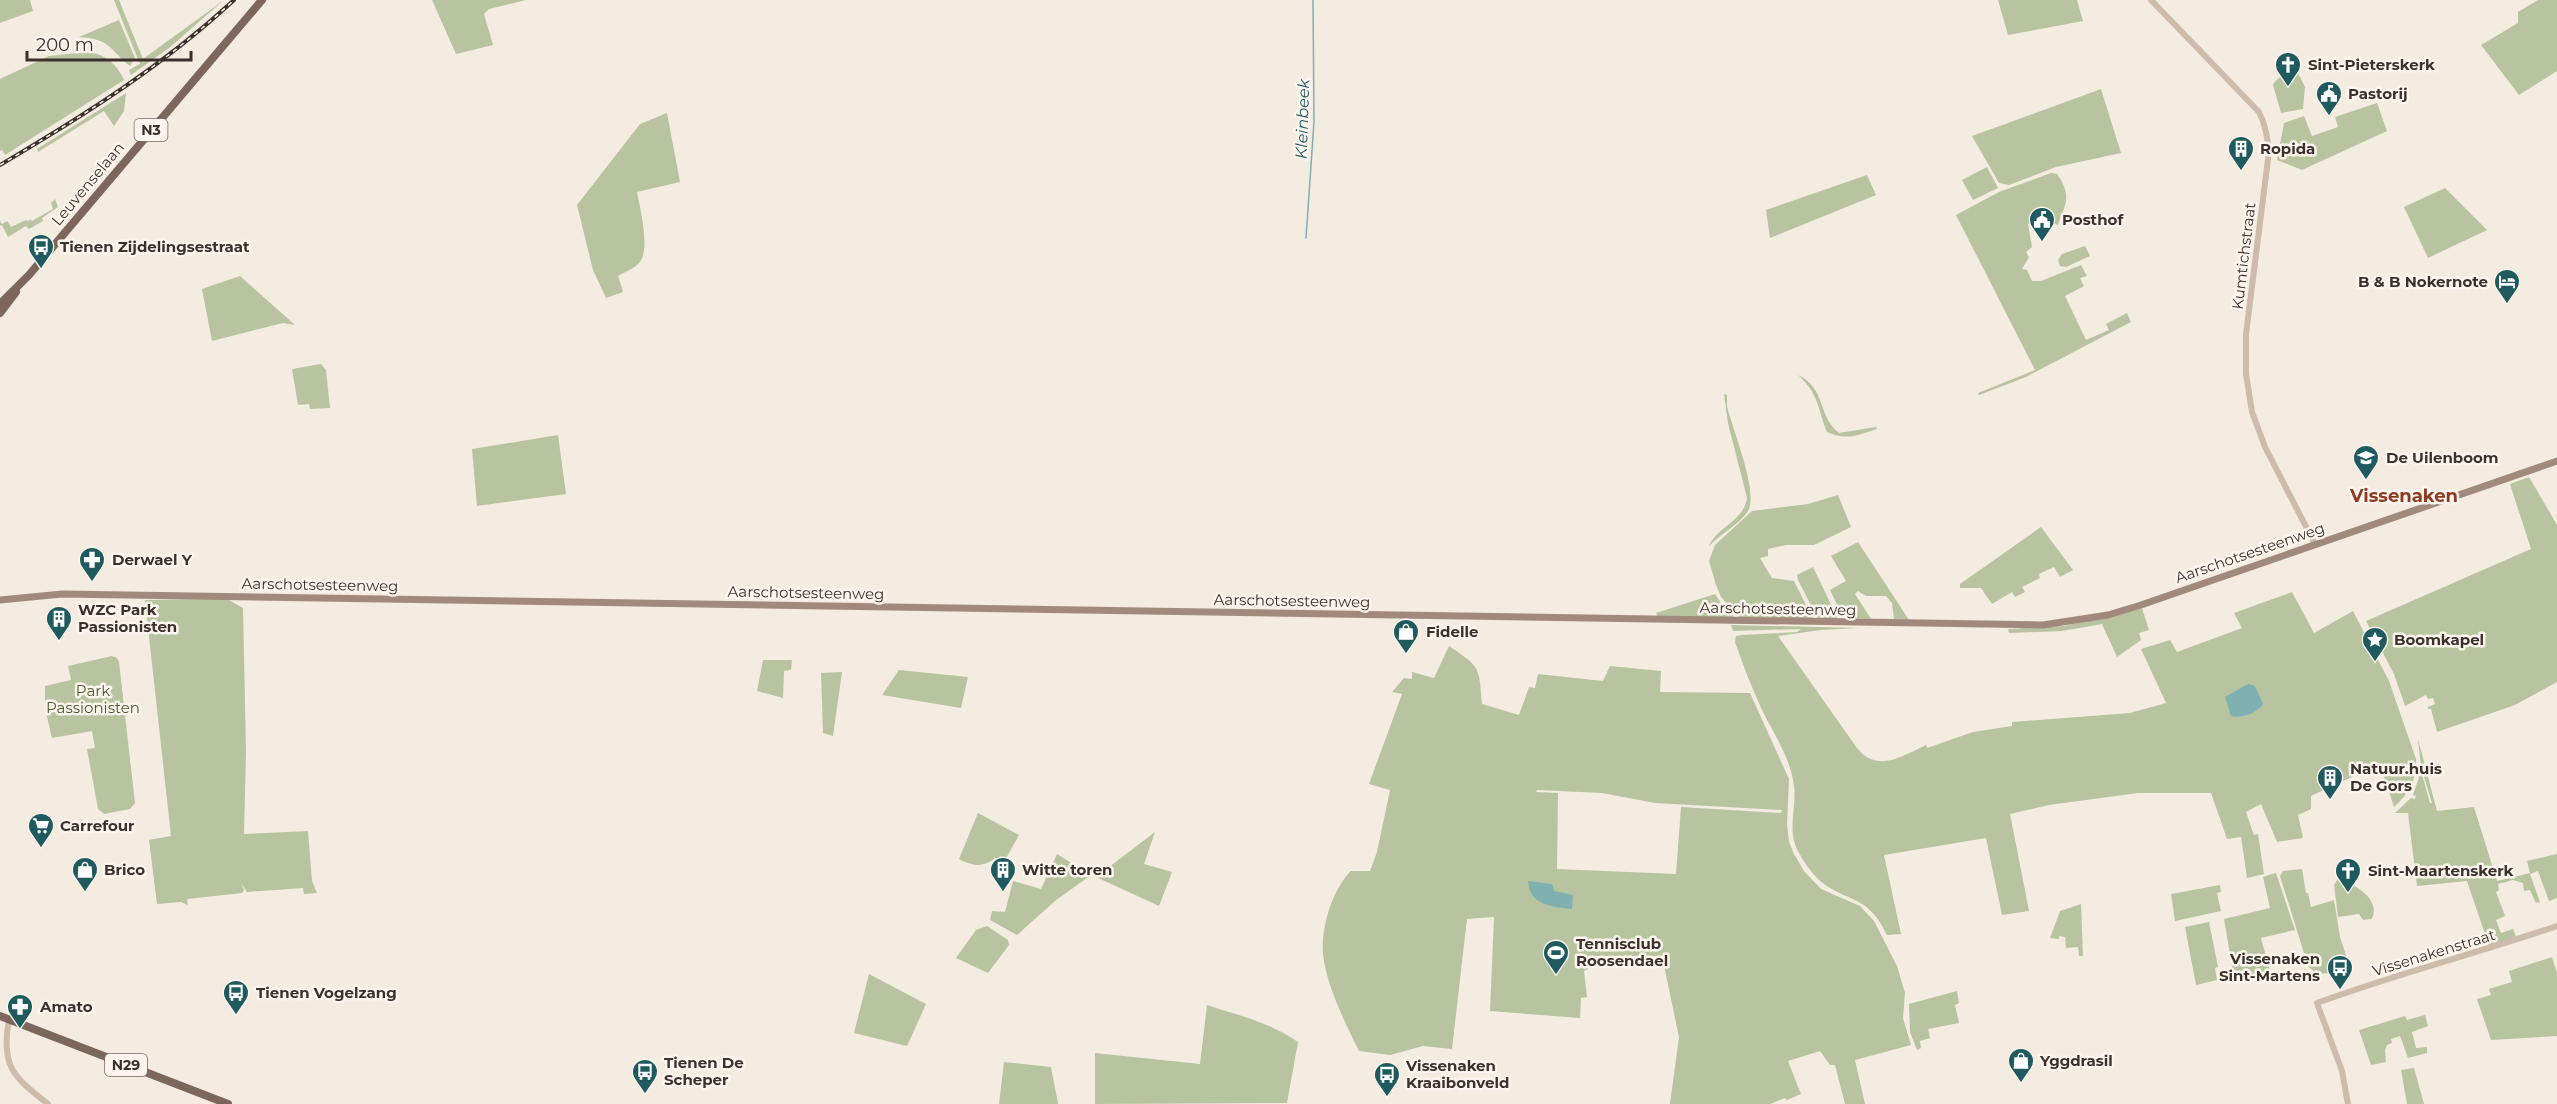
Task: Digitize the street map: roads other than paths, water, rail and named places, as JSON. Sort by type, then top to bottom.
[{"type":"main road","name":"Leuvenselaan","points":[[0,304],[27,276],[262,0]]},
{"type":"main road","name":"Leuvenselaan","points":[[0,313],[27,276]]},
{"type":"main road","name":"Aarschotsesteenweg","points":[[0,600],[63,594],[2007,627],[2060,624],[2108,615],[2557,461]]},
{"type":"main road","name":"N29","points":[[0,1016],[228,1104]]},
{"type":"street","name":"Kumtichstraat","points":[[2151,0],[2259,112],[2265,124],[2268,159],[2246,334],[2246,374],[2252,412],[2265,447],[2315,544]]},
{"type":"street","name":"Vissenakenstraat","points":[[2348,1104],[2342,1071],[2317,1003],[2557,926]]},
{"type":"street","points":[[9,1020],[4,1046],[5,1065],[14,1078],[48,1104]]},
{"type":"water","points":[[2248,684],[2255,686],[2263,704],[2249,714],[2239,717],[2231,716],[2225,697]]},
{"type":"water","points":[[1528,881],[1552,884],[1554,891],[1573,895],[1572,909],[1544,904],[1533,896]]},
{"type":"waterway","name":"Kleinbeek","points":[[1306,238],[1314,122],[1313,0]]},
{"type":"railway","points":[[0,165],[122,89],[179,47],[234,0]]},
{"type":"place","name":"Sint-Pieterskerk","points":[[2288,88]]},
{"type":"place","name":"Pastorij","points":[[2329,117]]},
{"type":"place","name":"Ropida","points":[[2241,172]]},
{"type":"place","name":"Posthof","points":[[2042,243]]},
{"type":"place","name":"Tienen Zijdelingsestraat","points":[[41,270]]},
{"type":"place","name":"B & B Nokernote","points":[[2507,305]]},
{"type":"place","name":"De Uilenboom","points":[[2366,481]]},
{"type":"place","name":"Derwael Y","points":[[92,583]]},
{"type":"place","name":"WZC Park Passionisten","points":[[59,642]]},
{"type":"place","name":"Fidelle","points":[[1406,655]]},
{"type":"place","name":"Boomkapel","points":[[2375,663]]},
{"type":"place","name":"Natuur.huis De Gors","points":[[2330,801]]},
{"type":"place","name":"Carrefour","points":[[41,849]]},
{"type":"place","name":"Brico","points":[[85,893]]},
{"type":"place","name":"Witte toren","points":[[1003,893]]},
{"type":"place","name":"Sint-Maartenskerk","points":[[2348,894]]},
{"type":"place","name":"Tennisclub Roosendael","points":[[1556,976]]},
{"type":"place","name":"Vissenaken Sint-Martens","points":[[2340,991]]},
{"type":"place","name":"Tienen Vogelzang","points":[[236,1016]]},
{"type":"place","name":"Amato","points":[[20,1030]]},
{"type":"place","name":"Yggdrasil","points":[[2021,1084]]},
{"type":"place","name":"Tienen De Scheper","points":[[645,1095]]},
{"type":"place","name":"Vissenaken Kraaibonveld","points":[[1387,1098]]},
{"type":"district","name":"Vissenaken","points":[[2404,496]]},
{"type":"park label","name":"Park Passionisten","points":[[93,700]]}]
